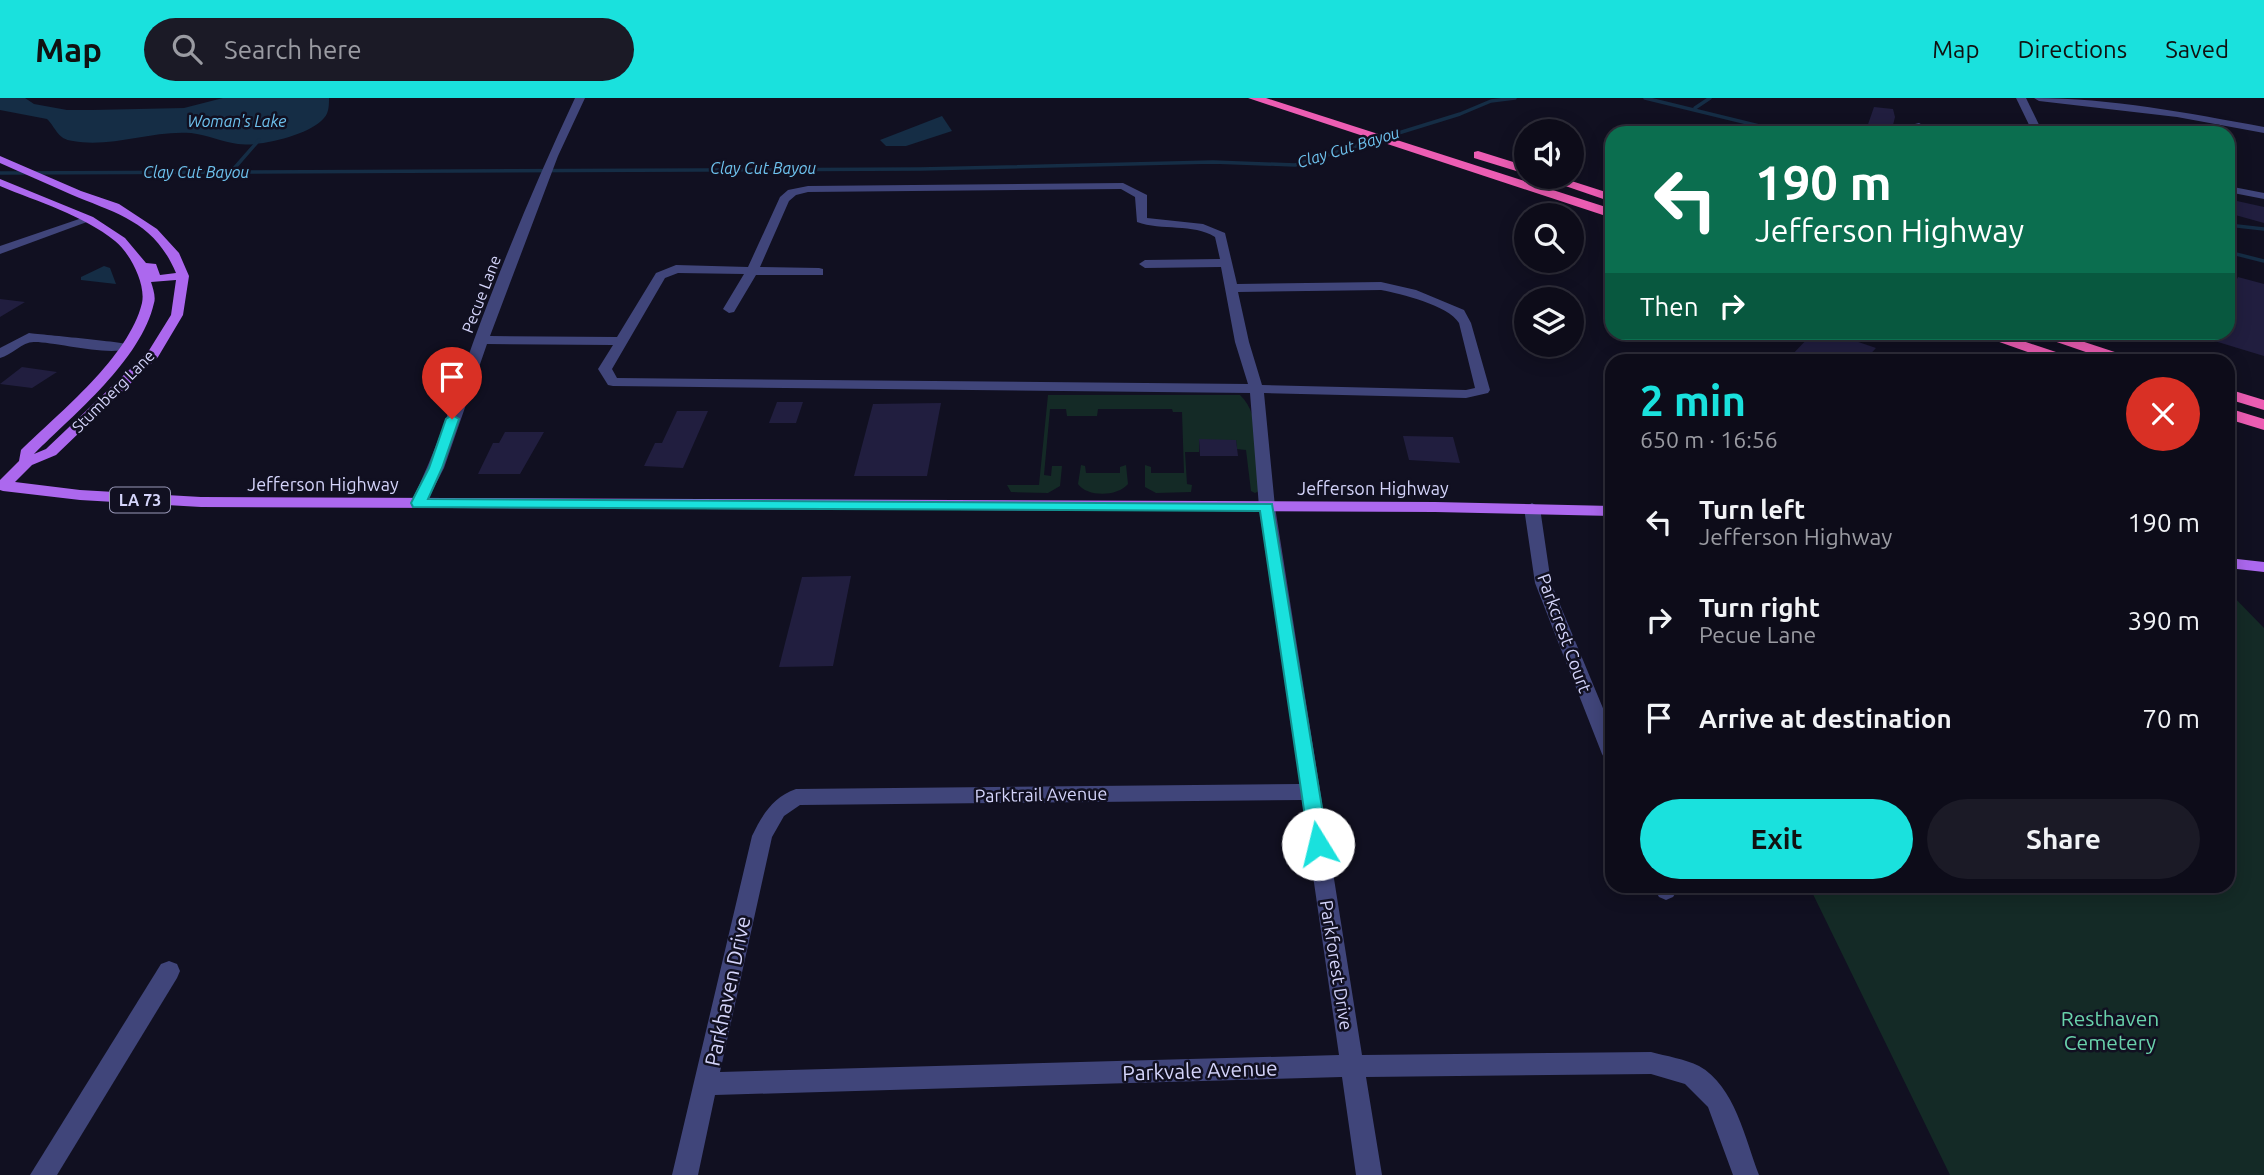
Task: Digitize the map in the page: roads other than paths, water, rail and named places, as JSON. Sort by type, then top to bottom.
[{"type":"highway","points":[[1254,98],[1413,150],[1605,205]]},
{"type":"highway","points":[[1272,104],[1284,98]]},
{"type":"highway","points":[[1466,151],[1514,166]]},
{"type":"highway","points":[[1572,189],[1605,204]]},
{"type":"highway","points":[[2004,340],[2047,354]]},
{"type":"highway","points":[[2061,340],[2105,354]]},
{"type":"highway","points":[[2235,396],[2264,405]]},
{"type":"highway","points":[[2235,415],[2264,425]]},
{"type":"main road","points":[[0,159],[77,193],[115,206],[148,229],[173,253],[183,276],[155,279],[152,267],[142,266]]},
{"type":"main road","name":"Stumberg Lane","points":[[0,182],[94,222],[129,246],[142,266],[149,301],[127,346],[110,371],[26,453],[27,462]]},
{"type":"main road","points":[[94,222],[122,220],[138,228],[148,229]]},
{"type":"main road","name":"Stumberg Lane","points":[[1,487],[27,462],[51,452],[153,354],[177,315],[183,276]]},
{"type":"main road","name":"Jefferson Highway","points":[[1,487],[173,501],[1532,508],[1605,511]]},
{"type":"main road","points":[[2235,564],[2264,567]]},
{"type":"street","name":"Pecue Lane","points":[[418,503],[436,468],[481,340],[542,184],[580,98]]},
{"type":"street","points":[[2021,98],[2035,126]]},
{"type":"street","points":[[2039,98],[2177,114],[2264,130]]},
{"type":"street","name":"Parkforest Drive","points":[[752,271],[784,199],[792,192],[808,189],[1127,186],[1141,195],[1141,220],[1154,226],[1213,228],[1222,235],[1230,288],[1255,387],[1267,507],[1369,1175]]},
{"type":"street","points":[[2235,190],[2264,196]]},
{"type":"street","points":[[0,250],[94,222]]},
{"type":"street","points":[[1145,264],[1226,264]]},
{"type":"street","points":[[819,272],[676,269],[660,276],[605,369],[613,382],[1030,383],[1466,394],[1483,390],[1465,323],[1459,313],[1412,293],[1381,286],[1230,288]]},
{"type":"street","points":[[729,309],[752,271]]},
{"type":"street","points":[[0,355],[29,337],[89,345],[127,346]]},
{"type":"street","points":[[481,340],[621,341]]},
{"type":"street","name":"Parkcrest Court","points":[[1532,508],[1543,583],[1605,737]]},
{"type":"street","name":"Parktrail Avenue","points":[[776,810],[796,797],[1310,792]]},
{"type":"street","name":"Parkhaven Drive","points":[[685,1175],[762,836],[776,810]]},
{"type":"street","points":[[43,1175],[169,971]]},
{"type":"street","name":"Parkvale Avenue","points":[[707,1084],[1353,1066],[1651,1063],[1692,1074],[1717,1099],[1746,1175]]},
{"type":"water","name":"Woman's Lake","points":[[0,98],[25,98],[34,104],[67,110],[184,108],[223,98],[329,98],[329,101],[326,116],[317,124],[308,130],[271,142],[232,143],[203,135],[176,133],[88,143],[60,136],[47,119],[0,110]]},
{"type":"water","points":[[942,116],[952,131],[906,146],[886,146],[880,140]]},
{"type":"water","points":[[104,266],[110,268],[116,284],[81,280],[81,277]]},
{"type":"waterway","name":"Clay Cut Bayou","points":[[231,172],[920,169],[1213,162],[1295,165],[1460,114],[1491,101],[1515,98]]},
{"type":"waterway","name":"Clay Cut Bayou","points":[[1645,98],[1759,126]]},
{"type":"waterway","points":[[1695,108],[1710,98]]},
{"type":"waterway","points":[[231,172],[259,140]]},
{"type":"waterway","name":"Clay Cut Bayou","points":[[0,173],[231,172]]},
{"type":"waterway","points":[[2235,226],[2264,229]]},
{"type":"waterway","name":"Clay Cut Bayou","points":[[2235,254],[2264,261]]},
{"type":"park label","name":"Resthaven Cemetery","points":[[2110,1030]]}]
